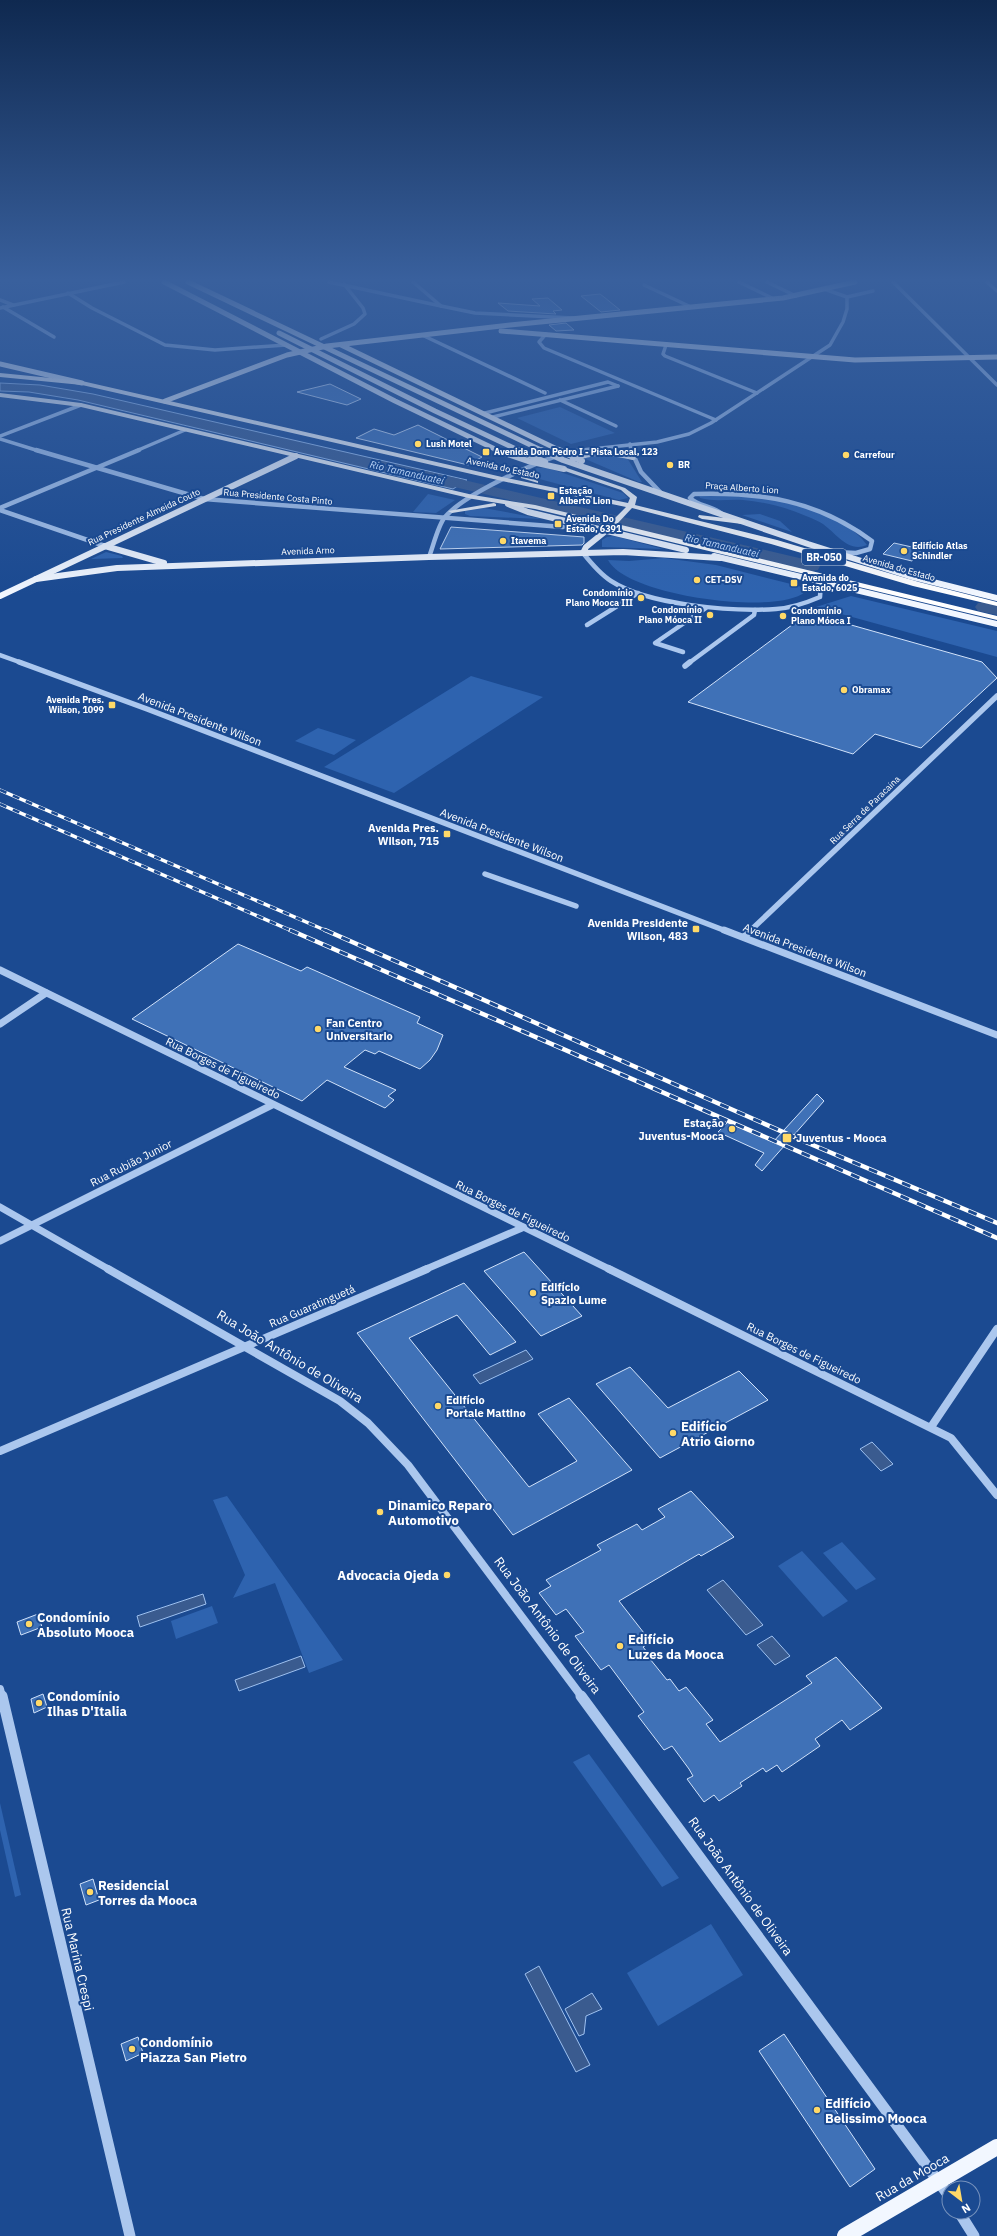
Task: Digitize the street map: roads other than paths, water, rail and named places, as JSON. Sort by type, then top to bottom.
[{"type":"highway","name":"Avenida do Estado","points":[[97,386],[500,480],[564,491],[631,506],[774,542],[916,584],[997,604]]},
{"type":"highway","name":"BR-050","points":[[0,395],[27,397],[81,405],[507,504],[535,507],[610,528],[997,618]]},
{"type":"highway","points":[[525,469],[522,475],[528,480],[564,491]]},
{"type":"highway","points":[[564,469],[631,494],[634,498],[631,506],[610,528]]},
{"type":"highway","points":[[452,511],[507,504]]},
{"type":"highway","points":[[651,511],[742,522]]},
{"type":"main road","points":[[165,401],[205,386]]},
{"type":"main road","points":[[365,386],[495,450],[535,464],[564,469]]},
{"type":"main road","points":[[385,386],[486,435],[564,469]]},
{"type":"main road","points":[[410,386],[555,456],[572,460]]},
{"type":"main road","points":[[430,386],[566,452],[572,460]]},
{"type":"main road","points":[[436,389],[443,399],[442,402]]},
{"type":"main road","points":[[392,400],[420,404]]},
{"type":"main road","points":[[435,411],[459,417],[471,417],[485,413]]},
{"type":"main road","points":[[480,420],[493,417]]},
{"type":"main road","points":[[480,420],[486,435]]},
{"type":"main road","points":[[564,469],[572,460],[585,455],[613,453],[632,455]]},
{"type":"main road","name":"Rua Presidente Almeida Couto","points":[[0,596],[36,579],[40,575],[296,456]]},
{"type":"main road","name":"Praça Alberto Lion","points":[[572,460],[620,480],[742,522]]},
{"type":"main road","name":"Avenida do Estado","points":[[742,522],[909,576],[997,598]]},
{"type":"main road","points":[[720,558],[649,552],[583,553],[586,547],[610,528],[720,558],[997,624]]},
{"type":"main road","points":[[105,546],[172,565]]},
{"type":"main road","points":[[117,568],[132,560],[133,556],[130,552]]},
{"type":"main road","name":"Avenida Arno","points":[[36,579],[117,568],[172,565],[429,556],[583,553]]},
{"type":"main road","name":"Rua da Mooca","points":[[845,2236],[997,2147]]},
{"type":"street","points":[[531,386],[545,393]]},
{"type":"street","points":[[485,413],[591,386]]},
{"type":"street","points":[[493,417],[617,386]]},
{"type":"street","points":[[636,386],[716,420]]},
{"type":"street","points":[[740,386],[757,393]]},
{"type":"street","points":[[429,556],[444,518],[452,511],[500,480],[566,452],[657,442],[689,434],[716,420],[767,386]]},
{"type":"street","points":[[566,393],[575,397]]},
{"type":"street","points":[[541,399],[550,403]]},
{"type":"street","points":[[560,400],[616,426]]},
{"type":"street","points":[[0,436],[81,405]]},
{"type":"street","points":[[0,509],[95,467],[185,430]]},
{"type":"street","name":"Rua Presidente Costa Pinto","points":[[0,439],[204,499],[563,527]]},
{"type":"street","points":[[630,444],[632,455],[651,483],[663,495]]},
{"type":"street","name":"Praça Alberto Lion","points":[[722,514],[716,509],[693,501],[690,498],[694,494],[705,493],[763,496],[782,499],[814,508],[854,526],[872,541],[870,549],[863,552],[834,552]]},
{"type":"street","points":[[0,509],[105,546]]},
{"type":"street","points":[[583,553],[600,574],[615,584],[638,593],[668,601],[706,608],[755,610],[774,609],[814,602],[820,597],[821,582]]},
{"type":"street","points":[[587,625],[638,593]]},
{"type":"street","points":[[683,652],[655,643],[706,608]]},
{"type":"street","points":[[685,666],[754,615],[755,610]]},
{"type":"street","name":"Avenida Presidente Wilson","points":[[0,655],[147,709],[615,890],[744,937],[997,1035]]},
{"type":"street","name":"Rua Serra de Paracaina","points":[[744,937],[997,696]]},
{"type":"street","points":[[485,874],[576,906]]},
{"type":"street","name":"Rua Borges de Figueiredo","points":[[0,970],[522,1228],[931,1427],[951,1438],[960,1447],[997,1496]]},
{"type":"street","points":[[0,1024],[46,994]]},
{"type":"street","name":"Rua Rubião Junior","points":[[0,1241],[272,1104]]},
{"type":"street","name":"Rua João Antônio de Oliveira","points":[[0,1207],[245,1346],[340,1401],[361,1416],[408,1465],[535,1633],[941,2184]]},
{"type":"street","name":"Rua Guaratinguetá","points":[[0,1451],[522,1228]]},
{"type":"street","points":[[931,1427],[997,1329]]},
{"type":"street","name":"Rua Marina Crespi","points":[[0,1689],[130,2236]]},
{"type":"street","points":[[964,2220],[974,2236]]},
{"type":"water","name":"Rio Tamanduateí","points":[[0,386],[48,386],[93,394],[467,480],[453,489],[78,400],[29,392],[0,391]]},
{"type":"water","points":[[526,1350],[533,1359],[480,1384],[473,1375]]},
{"type":"water","points":[[872,1442],[893,1464],[881,1471],[860,1449]]},
{"type":"water","points":[[723,1580],[763,1625],[746,1635],[707,1590]]},
{"type":"water","points":[[203,1594],[206,1604],[140,1627],[137,1616]]},
{"type":"water","points":[[772,1636],[790,1656],[775,1665],[757,1645]]},
{"type":"water","points":[[301,1656],[305,1667],[239,1691],[235,1680]]},
{"type":"water","points":[[539,1966],[590,2065],[576,2072],[525,1974]]},
{"type":"water","points":[[592,1993],[602,2009],[586,2016],[584,2034],[579,2036],[565,2009]]},
{"type":"waterway","name":"Rio Tamanduateí","points":[[425,476],[812,566]]},
{"type":"waterway","name":"Rio Tamanduateí","points":[[984,607],[997,610]]},
{"type":"railway","points":[[0,790],[327,931]]},
{"type":"railway","points":[[0,804],[292,931]]},
{"type":"railway","points":[[290,930],[997,1238]]},
{"type":"railway","points":[[325,930],[808,1143],[997,1223]]},
{"type":"place","name":"Lush Motel","points":[[418,444]]},
{"type":"place","name":"Avenida Dom Pedro I - Pista Local, 123","points":[[486,452]]},
{"type":"place","name":"Carrefour","points":[[846,455]]},
{"type":"place","name":"BR","points":[[670,465]]},
{"type":"place","name":"Estação Alberto Lion","points":[[551,496]]},
{"type":"place","name":"Avenida Do Estado, 6391","points":[[558,524]]},
{"type":"place","name":"Itavema","points":[[503,541]]},
{"type":"place","name":"Edifício Atlas Schindler","points":[[904,551]]},
{"type":"place","name":"CET-DSV","points":[[697,580]]},
{"type":"place","name":"Avenida do Estado, 6025","points":[[794,583]]},
{"type":"place","name":"Condomínio Plano Mooca III","points":[[641,598]]},
{"type":"place","name":"Condomínio Plano Móoca II","points":[[710,615]]},
{"type":"place","name":"Condomínio Plano Móoca I","points":[[783,616]]},
{"type":"place","name":"Obramax","points":[[844,690]]},
{"type":"place","name":"Avenida Pres. Wilson, 1099","points":[[112,705]]},
{"type":"place","name":"Avenida Pres. Wilson, 715","points":[[447,834]]},
{"type":"place","name":"Avenida Presidente Wilson, 483","points":[[696,929]]},
{"type":"place","name":"Fan Centro Universitario","points":[[318,1029]]},
{"type":"place","name":"Estação Juventus-Mooca","points":[[732,1129]]},
{"type":"place","name":"Juventus - Mooca","points":[[787,1138]]},
{"type":"place","name":"Edifício Spazio Lume","points":[[533,1293]]},
{"type":"place","name":"Edifício Portale Mattino","points":[[438,1406]]},
{"type":"place","name":"Edifício Atrio Giorno","points":[[673,1433]]},
{"type":"place","name":"Dinamico Reparo Automotivo","points":[[380,1512]]},
{"type":"place","name":"Advocacia Ojeda","points":[[447,1575]]},
{"type":"place","name":"Condomínio Absoluto Mooca","points":[[29,1624]]},
{"type":"place","name":"Edifício Luzes da Mooca","points":[[620,1646]]},
{"type":"place","name":"Condomínio Ilhas D'Italia","points":[[39,1703]]},
{"type":"place","name":"Residencial Torres da Mooca","points":[[90,1892]]},
{"type":"place","name":"Condomínio Piazza San Pietro","points":[[132,2049]]},
{"type":"place","name":"Edifício Belissimo Mooca","points":[[817,2110]]}]
